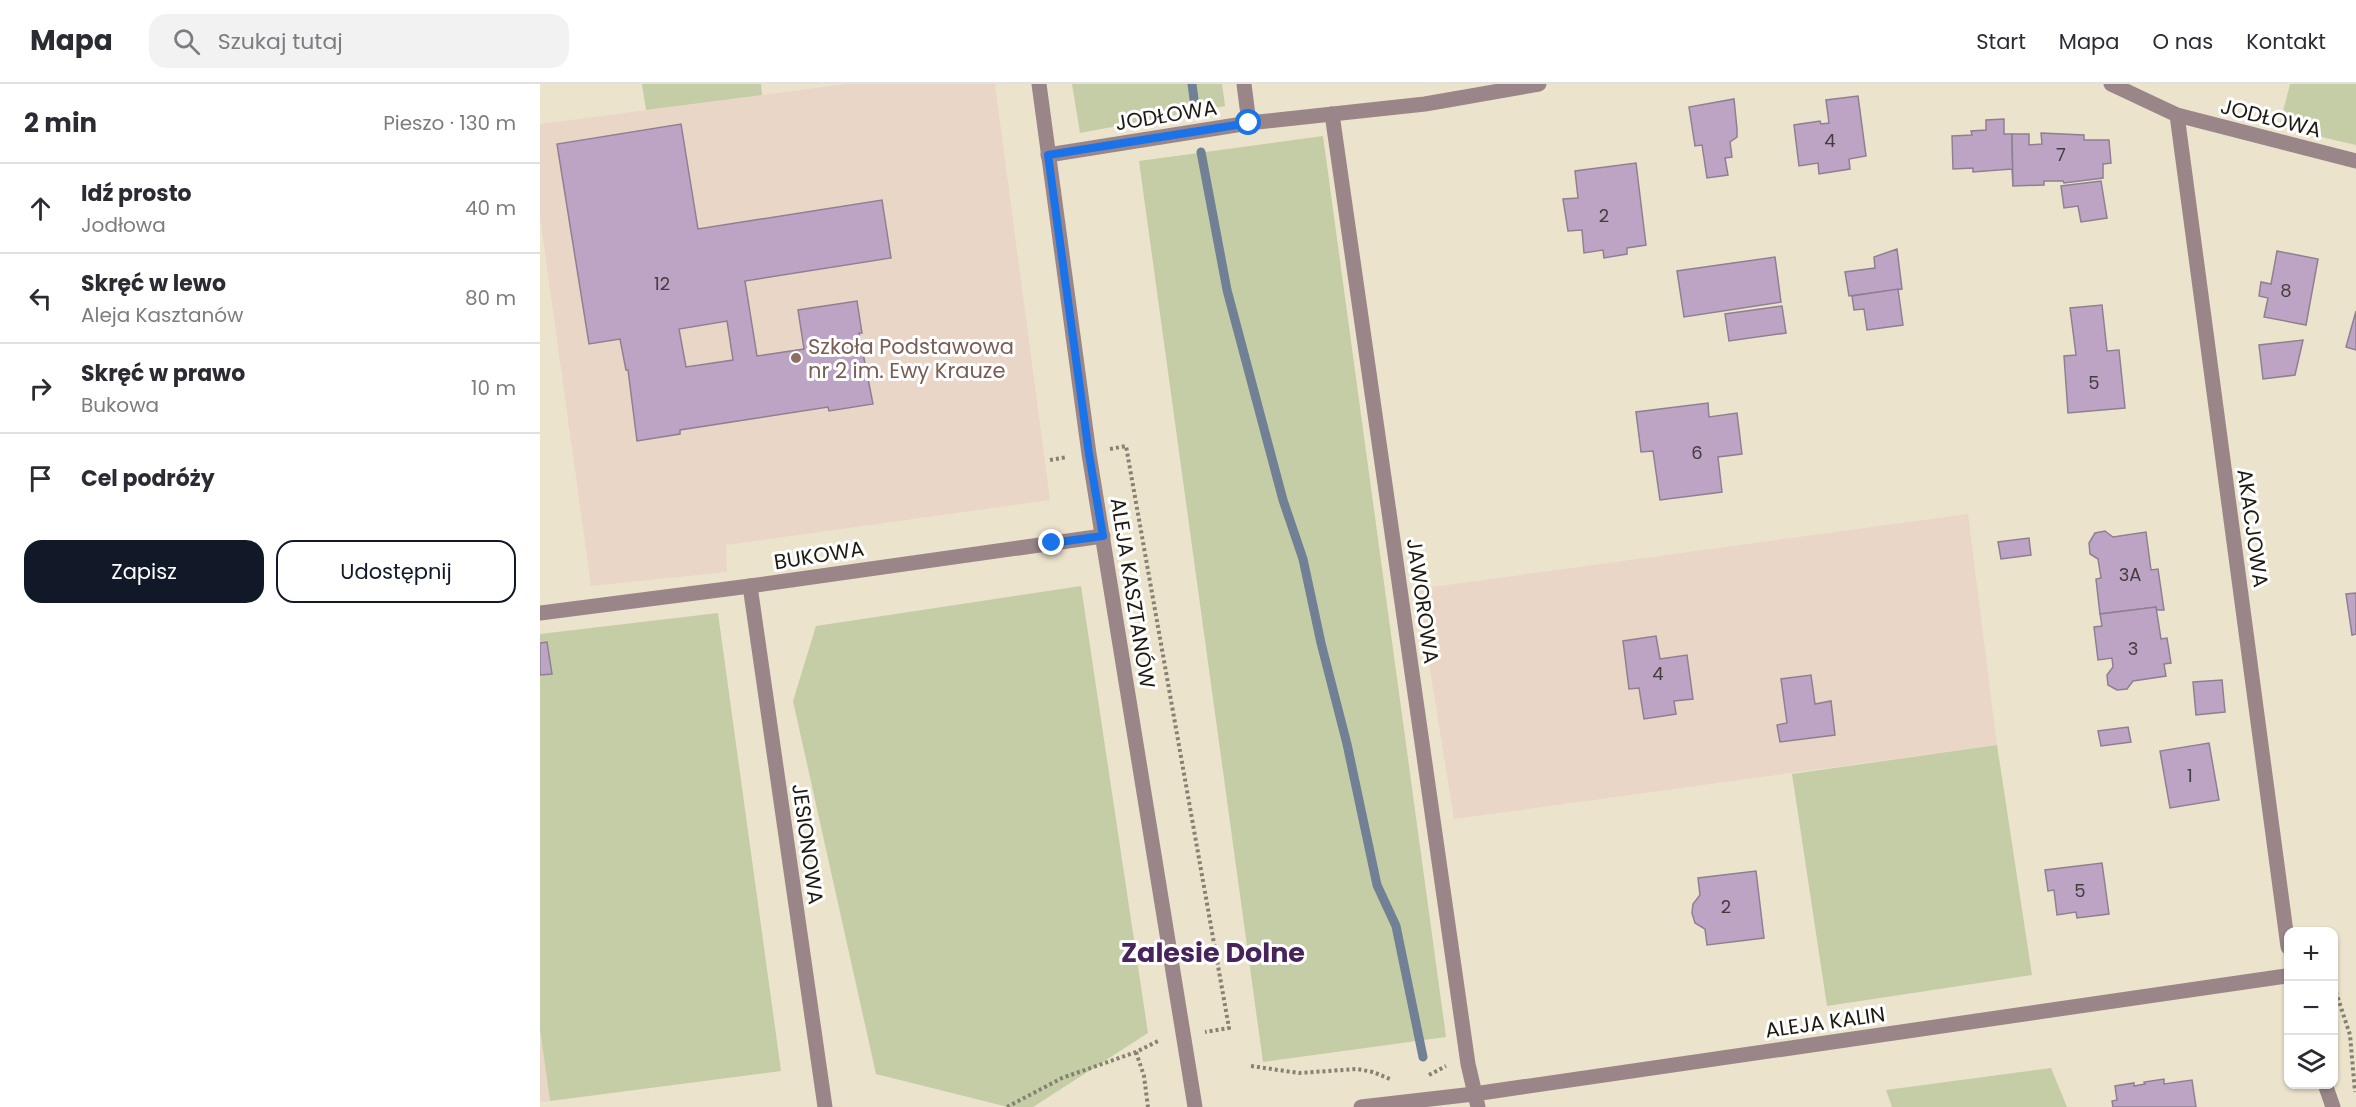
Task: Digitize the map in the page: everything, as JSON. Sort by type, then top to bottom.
[{"type":"street","name":"ALEJA KASZTANÓW","points":[[1039,84],[1089,454],[1195,1107]]},
{"type":"street","points":[[1244,84],[1249,123]]},
{"type":"street","name":"JODŁOWA","points":[[1048,155],[1249,123],[1425,104],[1539,84]]},
{"type":"street","name":"JODŁOWA","points":[[2111,84],[2177,116],[2356,161]]},
{"type":"street","name":"JAWOROWA","points":[[1332,114],[1468,1064],[1476,1101]]},
{"type":"street","name":"AKACJOWA","points":[[2177,116],[2286,927]]},
{"type":"street","name":"BUKOWA","points":[[540,613],[1103,536]]},
{"type":"street","name":"JESIONOWA","points":[[750,586],[825,1107]]},
{"type":"street","name":"ALEJA KALIN","points":[[1362,1107],[1476,1101],[2284,975]]},
{"type":"street","points":[[2327,1089],[2333,1107]]},
{"type":"path","points":[[1126,446],[1229,1028]]},
{"type":"path","points":[[2338,998],[2350,1035],[2356,1101]]},
{"type":"path","points":[[1007,1107],[1062,1077],[1136,1052],[1166,1037]]},
{"type":"path","points":[[1136,1052],[1144,1076],[1148,1107]]},
{"type":"shaded area","name":"Szkoła Podstawowa nr 2 im. Ewy Krauze","points":[[846,84],[995,84],[1050,500],[726,545],[727,572],[591,586],[540,217],[540,124]]},
{"type":"shaded area","points":[[1968,514],[1997,745],[1454,819],[1417,589]]},
{"type":"shaded area","points":[[540,1029],[550,1101],[540,1102]]},
{"type":"green space","points":[[642,84],[761,84],[762,95],[646,110]]},
{"type":"green space","points":[[1072,84],[1222,84],[1225,106],[1080,133]]},
{"type":"green space","points":[[2290,84],[2356,84],[2356,145],[2279,127]]},
{"type":"green space","points":[[1323,136],[1446,1037],[1263,1062],[1139,161]]},
{"type":"green space","points":[[1081,586],[1148,1033],[1033,1107],[1008,1107],[876,1074],[793,701],[816,626]]},
{"type":"green space","points":[[718,613],[781,1071],[550,1101],[540,1029],[540,634]]},
{"type":"green space","points":[[1997,745],[2032,975],[1827,1006],[1792,774]]},
{"type":"green space","points":[[2051,1068],[2067,1107],[1892,1107],[1886,1090]]},
{"type":"building","points":[[1858,96],[1866,156],[1849,159],[1850,169],[1819,174],[1818,163],[1799,166],[1794,125],[1820,121],[1821,124],[1829,123],[1826,100]]},
{"type":"building","points":[[1734,99],[1737,137],[1730,142],[1732,157],[1725,158],[1728,175],[1707,178],[1702,145],[1695,146],[1689,107]]},
{"type":"building","points":[[2004,119],[2004,134],[2012,134],[2013,186],[2012,169],[1973,172],[1973,168],[1953,169],[1952,136],[1972,135],[1971,131],[1986,130],[1986,120]]},
{"type":"building","points":[[681,124],[698,229],[882,200],[891,258],[745,281],[757,356],[804,349],[798,310],[857,301],[862,333],[859,333],[873,404],[829,411],[828,407],[680,430],[680,434],[637,441],[628,370],[626,370],[620,339],[589,344],[557,144]],"holes":[[[727,321],[733,360],[686,367],[679,329]]]},
{"type":"building","points":[[2041,133],[2084,135],[2084,140],[2109,140],[2111,163],[2103,164],[2103,178],[2064,183],[2063,181],[2044,181],[2044,185],[2013,186],[2012,134],[2029,134],[2029,145],[2042,144]]},
{"type":"building","points":[[1636,163],[1646,245],[1627,248],[1627,254],[1604,258],[1603,250],[1584,253],[1582,230],[1568,231],[1563,199],[1578,198],[1575,171]]},
{"type":"building","points":[[2101,181],[2107,218],[2081,222],[2078,206],[2064,208],[2061,186]]},
{"type":"building","points":[[1897,249],[1902,289],[1849,296],[1845,272],[1875,268],[1874,257]]},
{"type":"building","points":[[2277,251],[2318,259],[2306,325],[2264,317],[2268,298],[2259,296],[2261,282],[2271,284]]},
{"type":"building","points":[[1775,257],[1781,302],[1684,317],[1677,271]]},
{"type":"building","points":[[1898,289],[1903,325],[1867,330],[1864,309],[1854,310],[1852,296]]},
{"type":"building","points":[[2102,305],[2107,351],[2119,350],[2125,408],[2068,413],[2064,356],[2076,355],[2070,308]]},
{"type":"building","points":[[1782,306],[1786,333],[1729,341],[1725,314]]},
{"type":"building","points":[[2356,311],[2356,350],[2346,347]]},
{"type":"building","points":[[2303,340],[2295,375],[2263,379],[2259,345]]},
{"type":"building","points":[[1708,403],[1709,417],[1737,413],[1742,454],[1718,457],[1722,492],[1660,500],[1653,451],[1641,452],[1636,412]]},
{"type":"building","points":[[2105,531],[2113,537],[2146,532],[2151,570],[2158,569],[2164,610],[2157,610],[2156,607],[2100,614],[2096,579],[2101,578],[2098,559],[2090,554],[2089,543],[2095,533]]},
{"type":"building","points":[[2029,538],[2031,555],[2001,559],[1998,542]]},
{"type":"building","points":[[2356,593],[2356,634],[2352,635],[2346,594]]},
{"type":"building","points":[[2156,607],[2161,639],[2167,638],[2171,663],[2164,664],[2166,676],[2133,681],[2127,689],[2117,690],[2108,685],[2107,675],[2113,667],[2112,658],[2098,660],[2094,627],[2102,626],[2100,614]]},
{"type":"building","points":[[1656,636],[1660,659],[1687,655],[1693,699],[1674,701],[1676,714],[1644,719],[1639,688],[1629,689],[1623,641]]},
{"type":"building","points":[[547,642],[552,674],[540,675],[540,643]]},
{"type":"building","points":[[1811,675],[1815,704],[1831,701],[1835,735],[1780,742],[1777,725],[1787,723],[1781,679]]},
{"type":"building","points":[[2222,680],[2225,712],[2196,715],[2193,682]]},
{"type":"building","points":[[2128,727],[2131,742],[2101,746],[2098,731]]},
{"type":"building","points":[[2209,743],[2219,800],[2170,808],[2160,751]]},
{"type":"building","points":[[2102,863],[2109,914],[2077,918],[2076,912],[2057,915],[2054,890],[2048,891],[2045,870]]},
{"type":"building","points":[[1756,871],[1764,938],[1707,945],[1705,929],[1695,923],[1692,913],[1693,904],[1700,895],[1698,878]]},
{"type":"building","points":[[2164,1079],[2164,1084],[2192,1080],[2196,1107],[2113,1107],[2112,1101],[2117,1100],[2115,1086],[2134,1083],[2134,1086]]},
{"type":"waterway","points":[[1192,84],[1196,114]]},
{"type":"waterway","points":[[1201,152],[1227,290],[1283,500],[1303,559],[1321,643],[1347,744],[1377,885],[1396,926],[1423,1057]]},
{"type":"place","name":"Szkoła Podstawowa nr 2 im. Ewy Krauze","points":[[796,358]]},
{"type":"district","name":"Zalesie Dolne","points":[[1213,952]]},
{"type":"route","points":[[1052,543],[1103,536],[1089,454],[1048,155],[1249,123]]}]
